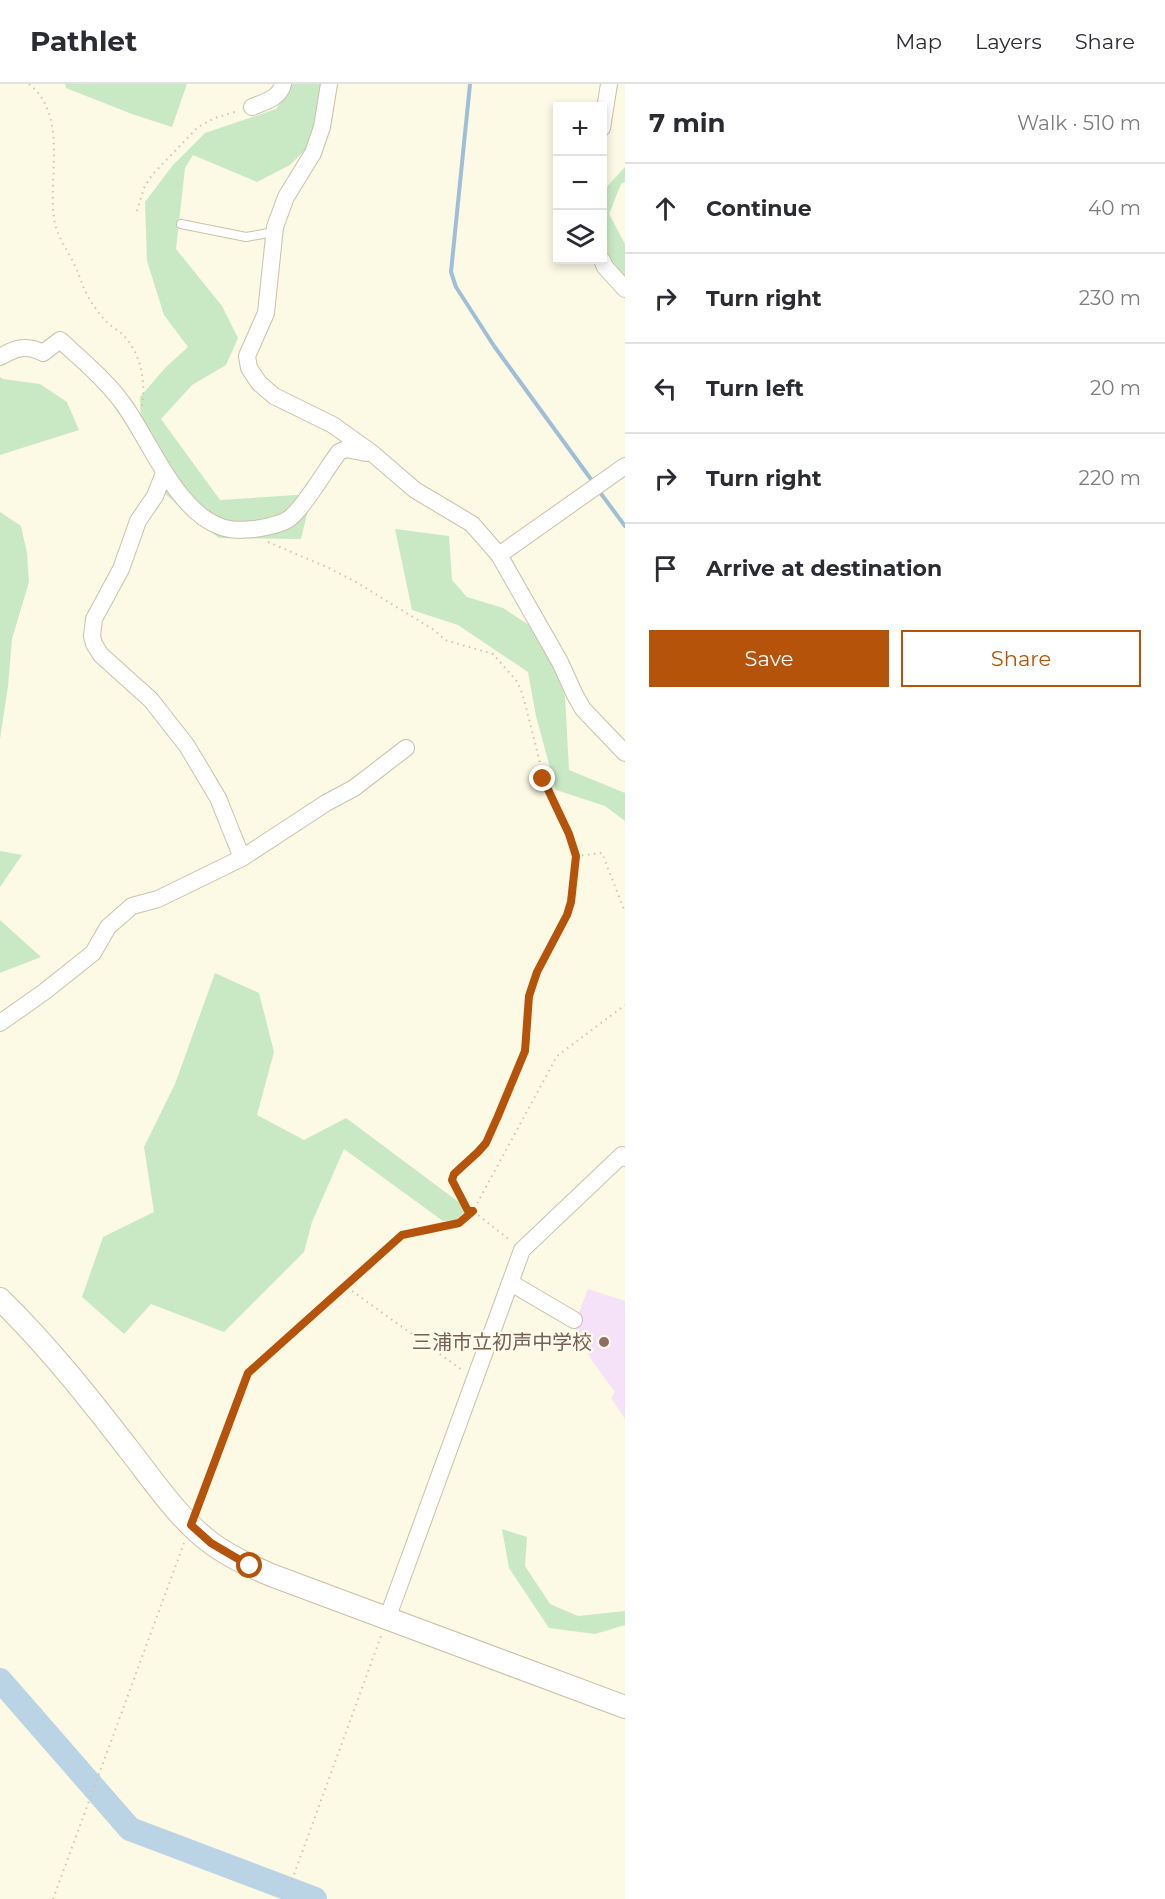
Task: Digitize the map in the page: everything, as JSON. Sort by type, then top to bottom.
[{"type":"street","points":[[252,107],[273,98],[282,89],[283,84]]},
{"type":"street","points":[[329,84],[322,127],[313,153],[286,197],[274,232],[266,313],[247,356],[249,368],[259,383],[274,396],[333,425],[372,453],[416,490],[472,524],[499,555],[560,662],[583,709],[625,753]]},
{"type":"street","points":[[607,102],[609,84]]},
{"type":"street","points":[[604,264],[625,289]]},
{"type":"street","points":[[0,357],[20,347],[31,347],[43,353],[60,340],[122,402],[138,425],[164,473],[189,504],[206,520],[220,527],[245,530],[289,519],[339,452],[346,449],[372,453]]},
{"type":"street","points":[[499,555],[625,466]]},
{"type":"street","points":[[164,473],[155,496],[138,521],[121,569],[94,619],[92,636],[101,655],[151,700],[191,752],[218,798],[242,858]]},
{"type":"street","points":[[0,1023],[93,953],[108,927],[132,906],[158,899],[242,858],[326,803],[354,788],[406,748]]},
{"type":"street","points":[[387,1619],[522,1250],[622,1155],[625,1158]]},
{"type":"street","points":[[511,1283],[574,1320]]},
{"type":"street","points":[[0,1299],[60,1362],[191,1525],[211,1543],[250,1566],[625,1707]]},
{"type":"lane","points":[[181,224],[246,237],[274,232]]},
{"type":"path","points":[[29,84],[44,99],[50,115],[53,130],[54,220],[61,241],[75,266],[82,289],[108,324],[122,334],[135,352],[141,368],[143,403],[138,425]]},
{"type":"path","points":[[137,211],[144,188],[152,175],[198,128],[215,118],[252,107]]},
{"type":"path","points":[[264,541],[356,582],[434,630],[445,640],[493,654],[507,668],[521,690],[543,779],[569,834],[576,856],[571,902],[567,915],[537,972],[529,996],[527,1040],[520,1064],[486,1143],[454,1174],[452,1180],[468,1211],[473,1211],[522,1250]]},
{"type":"path","points":[[576,856],[602,853],[625,912]]},
{"type":"path","points":[[53,1899],[248,1373],[402,1235],[459,1223],[473,1211],[557,1056],[625,1005]]},
{"type":"path","points":[[345,1286],[476,1380]]},
{"type":"path","points":[[292,1880],[387,1619]]},
{"type":"shaded area","name":"三浦市立初声中学校","points":[[588,1289],[625,1301],[625,1419],[611,1398],[615,1392],[591,1359],[574,1326]]},
{"type":"green space","points":[[65,84],[187,84],[172,127],[66,88]]},
{"type":"green space","points":[[280,84],[323,84],[312,143],[290,165],[257,182],[193,155],[185,168],[176,249],[222,306],[238,338],[226,365],[192,385],[161,419],[220,500],[312,494],[301,539],[219,538],[159,488],[141,425],[140,397],[166,367],[188,347],[164,315],[147,261],[145,202],[173,165],[205,133],[276,109],[285,95]]},
{"type":"green space","points":[[625,167],[625,182],[621,184],[609,214],[625,244],[625,281],[607,257],[607,187]]},
{"type":"green space","points":[[0,377],[40,384],[67,402],[79,430],[0,455]]},
{"type":"green space","points":[[0,512],[21,526],[27,553],[29,582],[12,639],[0,739]]},
{"type":"green space","points":[[395,529],[449,536],[452,580],[467,597],[503,608],[541,633],[565,696],[569,770],[625,793],[625,821],[605,806],[556,790],[536,716],[528,672],[458,625],[412,610]]},
{"type":"green space","points":[[0,851],[22,855],[0,887]]},
{"type":"green space","points":[[0,920],[41,957],[0,973]]},
{"type":"green space","points":[[215,973],[259,993],[274,1052],[257,1115],[304,1140],[346,1118],[468,1209],[456,1220],[443,1221],[344,1149],[312,1222],[304,1252],[224,1332],[151,1304],[124,1334],[82,1297],[103,1237],[154,1212],[144,1147],[175,1084]]},
{"type":"green space","points":[[502,1529],[527,1537],[525,1566],[550,1604],[578,1616],[625,1611],[625,1625],[595,1634],[549,1628],[509,1568]]},
{"type":"waterway","points":[[470,84],[451,272],[456,287],[494,346],[593,482]]},
{"type":"waterway","points":[[599,491],[625,526]]},
{"type":"waterway","points":[[0,1680],[130,1829],[315,1899]]},
{"type":"place","name":"三浦市立初声中学校","points":[[604,1342]]},
{"type":"route","points":[[250,1566],[211,1543],[191,1525],[248,1373],[402,1235],[459,1223],[473,1211],[468,1211],[452,1180],[454,1174],[486,1143],[498,1116],[525,1051],[529,996],[537,972],[567,915],[571,902],[576,856],[569,834],[543,779]]}]
